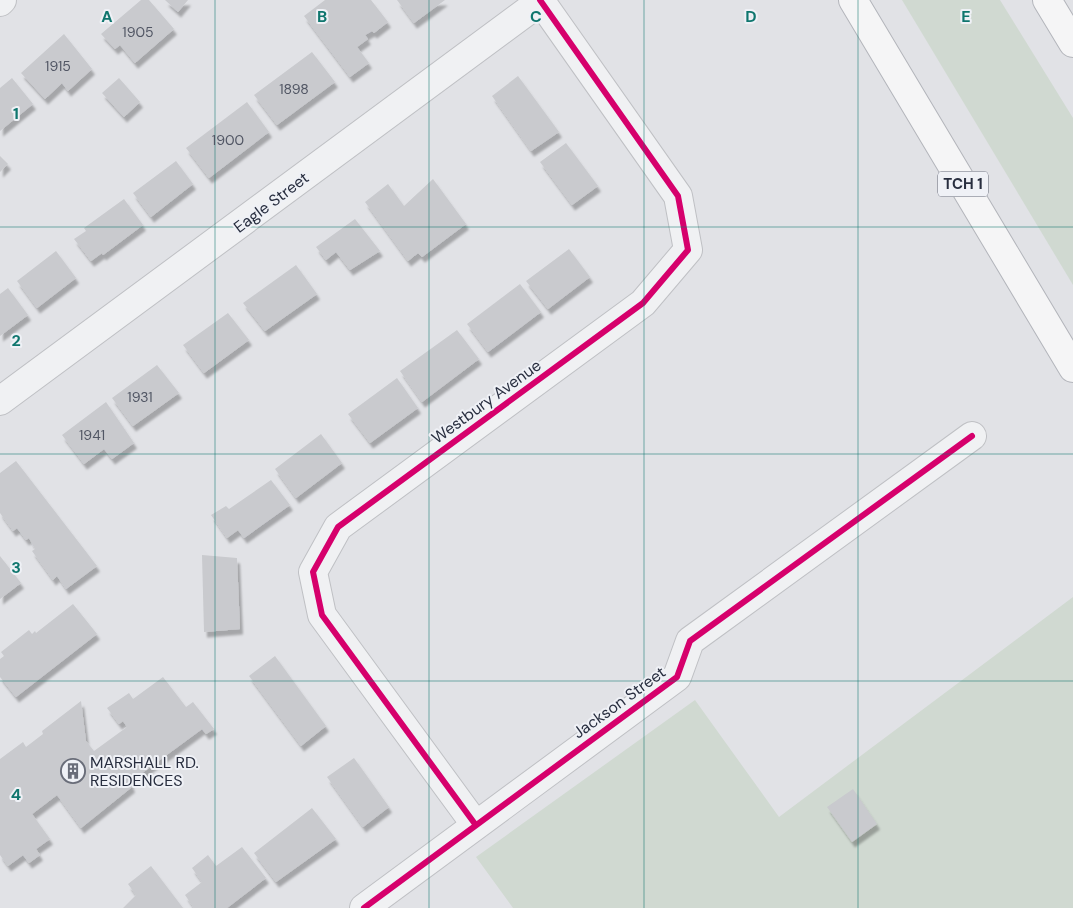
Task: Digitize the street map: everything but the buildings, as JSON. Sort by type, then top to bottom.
[{"type":"highway","name":"TCH 1","points":[[853,0],[1073,368]]},
{"type":"highway","points":[[1047,0],[1073,43]]},
{"type":"street","name":"Eagle Street","points":[[0,401],[541,1]]},
{"type":"street","name":"Westbury Avenue","points":[[475,824],[322,615],[313,572],[338,527],[643,303],[688,250],[678,196],[541,1]]},
{"type":"street","name":"Jackson Street","points":[[364,908],[677,676],[690,641],[972,436]]},
{"type":"shaded area","points":[[902,0],[1000,0],[1073,118],[1073,285]]},
{"type":"shaded area","points":[[1073,597],[1073,908],[513,908],[476,857],[695,700],[779,817]]},
{"type":"cycle path","points":[[475,824],[322,615],[313,572],[338,527],[643,303],[688,250],[678,196],[540,0]]},
{"type":"cycle path","points":[[364,908],[677,677],[690,641],[972,436]]},
{"type":"place","name":"MARSHALL RD. RESIDENCES","points":[[73,771]]}]
